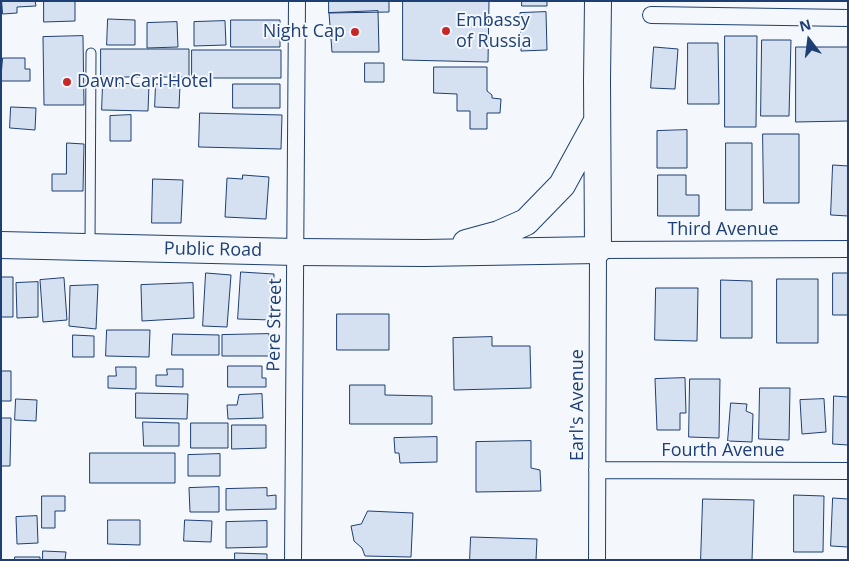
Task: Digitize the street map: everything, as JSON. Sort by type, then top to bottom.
[{"type":"main road","points":[[424,253],[598,250],[598,1]]},
{"type":"main road","points":[[424,253],[500,234],[526,222],[562,185],[598,119]]},
{"type":"main road","name":"Public Road","points":[[1,245],[424,253]]},
{"type":"street","name":"Pere Street","points":[[293,560],[296,1]]},
{"type":"street","points":[[651,15],[763,9],[848,18]]},
{"type":"street","name":"Third Avenue","points":[[598,250],[848,249]]},
{"type":"street","name":"Earl's Avenue","points":[[597,560],[598,250]]},
{"type":"street","name":"Fourth Avenue","points":[[598,470],[848,471]]},
{"type":"lane","points":[[90,248],[91,53]]},
{"type":"building","points":[[2,1],[35,1],[36,6],[17,7],[17,13],[3,14]]},
{"type":"building","points":[[44,1],[75,1],[75,21],[44,22]]},
{"type":"building","points":[[329,1],[389,1],[389,12],[329,13]]},
{"type":"building","name":"Embassy of Russia","points":[[403,1],[489,1],[488,62],[403,60]]},
{"type":"building","points":[[522,1],[547,1],[547,6],[522,6]]},
{"type":"building","name":"Night Cap","points":[[378,11],[379,52],[332,52],[329,13]]},
{"type":"building","points":[[546,12],[547,50],[521,51],[520,13]]},
{"type":"building","points":[[108,19],[135,20],[135,45],[107,45]]},
{"type":"building","points":[[231,20],[280,20],[280,47],[231,47]]},
{"type":"building","points":[[225,21],[226,45],[194,46],[194,22]]},
{"type":"building","points":[[177,22],[178,47],[147,48],[147,23]]},
{"type":"building","points":[[83,36],[84,105],[44,105],[43,37]]},
{"type":"building","points":[[725,36],[757,36],[756,127],[725,127]]},
{"type":"building","points":[[762,40],[791,40],[789,116],[761,116]]},
{"type":"building","points":[[688,43],[718,43],[719,104],[688,104]]},
{"type":"building","points":[[654,47],[678,49],[675,89],[651,88]]},
{"type":"building","points":[[796,47],[848,47],[848,121],[796,122]]},
{"type":"building","points":[[101,49],[189,49],[189,77],[101,77]]},
{"type":"building","points":[[192,50],[281,50],[281,78],[192,78]]},
{"type":"building","points":[[3,58],[25,58],[25,69],[30,69],[30,81],[1,81]]},
{"type":"building","points":[[365,63],[384,63],[384,82],[365,82]]},
{"type":"building","points":[[434,67],[487,67],[487,91],[492,95],[492,98],[501,99],[500,113],[487,113],[487,129],[470,129],[470,111],[457,111],[457,94],[434,93]]},
{"type":"building","points":[[103,83],[149,84],[148,111],[102,110]]},
{"type":"building","points":[[156,84],[180,85],[179,108],[155,107]]},
{"type":"building","points":[[233,84],[280,84],[280,108],[233,108]]},
{"type":"building","points":[[11,107],[36,108],[35,130],[10,128]]},
{"type":"building","points":[[200,113],[282,115],[281,149],[199,147]]},
{"type":"building","points":[[131,115],[131,141],[110,141],[110,116]]},
{"type":"building","points":[[687,130],[687,168],[657,168],[657,131]]},
{"type":"building","points":[[763,134],[799,134],[799,203],[764,203]]},
{"type":"building","points":[[67,143],[84,144],[83,191],[52,191],[52,174],[66,174]]},
{"type":"building","points":[[726,143],[752,143],[752,210],[726,210]]},
{"type":"building","points":[[833,165],[848,166],[848,216],[831,215]]},
{"type":"building","points":[[243,175],[269,177],[266,219],[225,217],[227,178],[242,179]]},
{"type":"building","points":[[658,175],[686,175],[686,195],[699,195],[699,216],[658,216]]},
{"type":"building","points":[[153,179],[183,180],[181,223],[152,223]]},
{"type":"building","points":[[241,272],[274,274],[272,320],[238,319]]},
{"type":"building","points":[[206,273],[231,275],[227,327],[203,326]]},
{"type":"building","points":[[833,273],[848,273],[848,315],[833,315]]},
{"type":"building","points":[[1,277],[13,277],[13,317],[1,317]]},
{"type":"building","points":[[64,278],[67,320],[43,322],[40,280]]},
{"type":"building","points":[[777,279],[818,279],[818,343],[777,343]]},
{"type":"building","points":[[721,280],[752,281],[752,338],[721,338]]},
{"type":"building","points":[[38,282],[38,317],[17,318],[16,283]]},
{"type":"building","points":[[193,283],[194,318],[142,321],[141,285]]},
{"type":"building","points":[[98,285],[96,329],[69,326],[70,286]]},
{"type":"building","points":[[656,288],[698,288],[697,341],[655,340]]},
{"type":"building","points":[[337,314],[389,314],[389,350],[337,350]]},
{"type":"building","points":[[107,330],[150,330],[149,357],[106,356]]},
{"type":"building","points":[[173,334],[219,335],[219,355],[172,355]]},
{"type":"building","points":[[269,334],[270,356],[222,356],[222,335]]},
{"type":"building","points":[[73,335],[94,336],[94,357],[73,357]]},
{"type":"building","points":[[492,337],[492,346],[530,346],[531,388],[454,390],[453,338]]},
{"type":"building","points":[[228,366],[262,366],[262,378],[266,378],[266,387],[228,387]]},
{"type":"building","points":[[116,367],[136,367],[136,389],[108,388],[108,376],[116,376]]},
{"type":"building","points":[[167,369],[183,369],[183,387],[156,386],[156,375],[167,375]]},
{"type":"building","points":[[1,371],[11,371],[11,401],[1,401]]},
{"type":"building","points":[[685,378],[686,413],[680,413],[680,430],[657,430],[655,379]]},
{"type":"building","points":[[690,379],[720,379],[719,438],[689,437]]},
{"type":"building","points":[[350,385],[385,385],[385,395],[432,396],[432,424],[350,424]]},
{"type":"building","points":[[760,388],[790,388],[789,440],[759,439]]},
{"type":"building","points":[[136,393],[188,394],[187,419],[136,418]]},
{"type":"building","points":[[262,394],[263,418],[228,419],[227,405],[237,405],[239,395]]},
{"type":"building","points":[[834,396],[848,397],[848,445],[833,444]]},
{"type":"building","points":[[16,399],[37,400],[36,421],[15,420]]},
{"type":"building","points":[[824,399],[826,432],[802,434],[800,400]]},
{"type":"building","points":[[731,403],[747,404],[746,411],[753,414],[752,442],[728,441]]},
{"type":"building","points":[[1,418],[11,418],[10,466],[1,466]]},
{"type":"building","points":[[143,422],[179,423],[179,446],[144,446]]},
{"type":"building","points":[[191,423],[228,423],[228,448],[191,448]]},
{"type":"building","points":[[232,425],[266,425],[266,448],[232,449]]},
{"type":"building","points":[[437,437],[437,462],[400,463],[399,453],[395,453],[394,438]]},
{"type":"building","points":[[531,441],[531,468],[540,470],[541,491],[476,492],[476,442]]},
{"type":"building","points":[[90,453],[175,453],[175,483],[90,483]]},
{"type":"building","points":[[220,454],[220,476],[188,476],[188,455]]},
{"type":"building","points":[[219,487],[219,512],[190,512],[189,488]]},
{"type":"building","points":[[267,488],[267,496],[276,495],[276,509],[226,510],[226,489]]},
{"type":"building","points":[[794,495],[824,496],[823,552],[794,552]]},
{"type":"building","points":[[42,496],[65,496],[65,511],[55,511],[55,528],[42,528]]},
{"type":"building","points":[[833,498],[848,499],[848,547],[831,546]]},
{"type":"building","points":[[703,499],[754,500],[752,560],[701,560]]},
{"type":"building","points":[[368,511],[413,513],[411,557],[365,556],[362,548],[354,541],[351,526],[361,524]]},
{"type":"building","points":[[37,516],[38,543],[17,544],[16,517]]},
{"type":"building","points":[[108,520],[140,520],[140,545],[108,544]]},
{"type":"building","points":[[185,520],[212,521],[211,542],[184,541]]},
{"type":"building","points":[[267,521],[267,547],[226,548],[226,522]]},
{"type":"building","points":[[471,537],[537,539],[536,560],[470,560]]},
{"type":"building","points":[[43,551],[66,552],[65,560],[43,560]]},
{"type":"building","points":[[235,553],[267,554],[267,560],[235,560]]},
{"type":"building","points":[[15,557],[40,557],[40,560],[15,560]]},
{"type":"place","name":"Embassy of Russia","points":[[446,31]]},
{"type":"place","name":"Night Cap","points":[[355,32]]},
{"type":"place","name":"Dawn Cari Hotel","points":[[67,82]]}]
